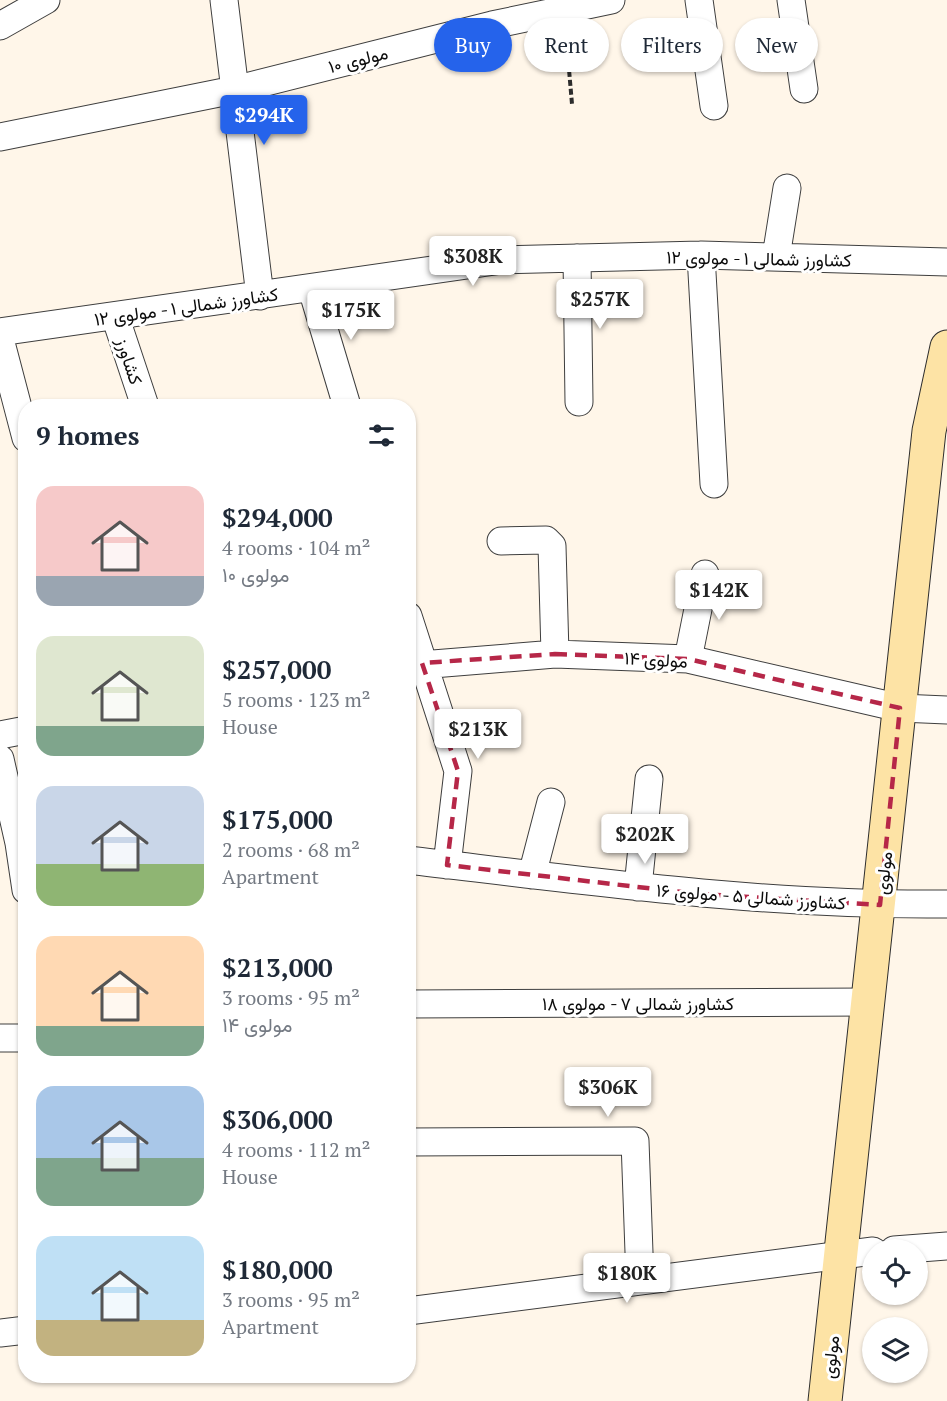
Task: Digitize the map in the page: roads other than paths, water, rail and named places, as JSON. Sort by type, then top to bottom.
[{"type":"street","points":[[0,26],[46,0]]},
{"type":"street","points":[[224,0],[260,296]]},
{"type":"street","name":"مولوی ۱۰","points":[[0,137],[234,90],[492,25],[611,0]]},
{"type":"street","points":[[699,0],[714,106]]},
{"type":"street","points":[[791,0],[804,89]]},
{"type":"street","points":[[776,257],[787,188]]},
{"type":"street","points":[[701,255],[714,484]]},
{"type":"street","name":"کشاورز شمالی ۱ - مولوی ۱۲","points":[[0,332],[502,260],[701,255],[947,261]]},
{"type":"street","points":[[577,258],[579,402]]},
{"type":"street","points":[[312,289],[345,399]]},
{"type":"street","name":"کشاورز","points":[[115,316],[143,399]]},
{"type":"street","points":[[0,339],[18,408]]},
{"type":"street","name":"مولوی","points":[[825,1401],[880,905],[929,431],[947,347]]},
{"type":"street","points":[[501,541],[546,540],[552,546],[555,654]]},
{"type":"street","points":[[688,659],[705,574]]},
{"type":"street","name":"مولوی ۱۴","points":[[416,664],[555,654],[688,659],[900,708],[947,710]]},
{"type":"street","points":[[416,666],[458,771],[447,865]]},
{"type":"street","points":[[0,735],[18,732]]},
{"type":"street","points":[[0,759],[15,843]]},
{"type":"street","points":[[638,887],[650,779]]},
{"type":"street","points":[[532,875],[551,802]]},
{"type":"street","name":"کشاورز شمالی ۵ - مولوی ۱۶","points":[[416,861],[699,894],[880,905],[947,904]]},
{"type":"street","name":"کشاورز شمالی ۷ - مولوی ۱۸","points":[[416,1004],[869,1002]]},
{"type":"street","points":[[0,1038],[18,1038]]},
{"type":"street","points":[[416,1142],[635,1141],[640,1280]]},
{"type":"street","points":[[928,1247],[947,1246]]},
{"type":"street","points":[[416,1310],[862,1252]]}]
